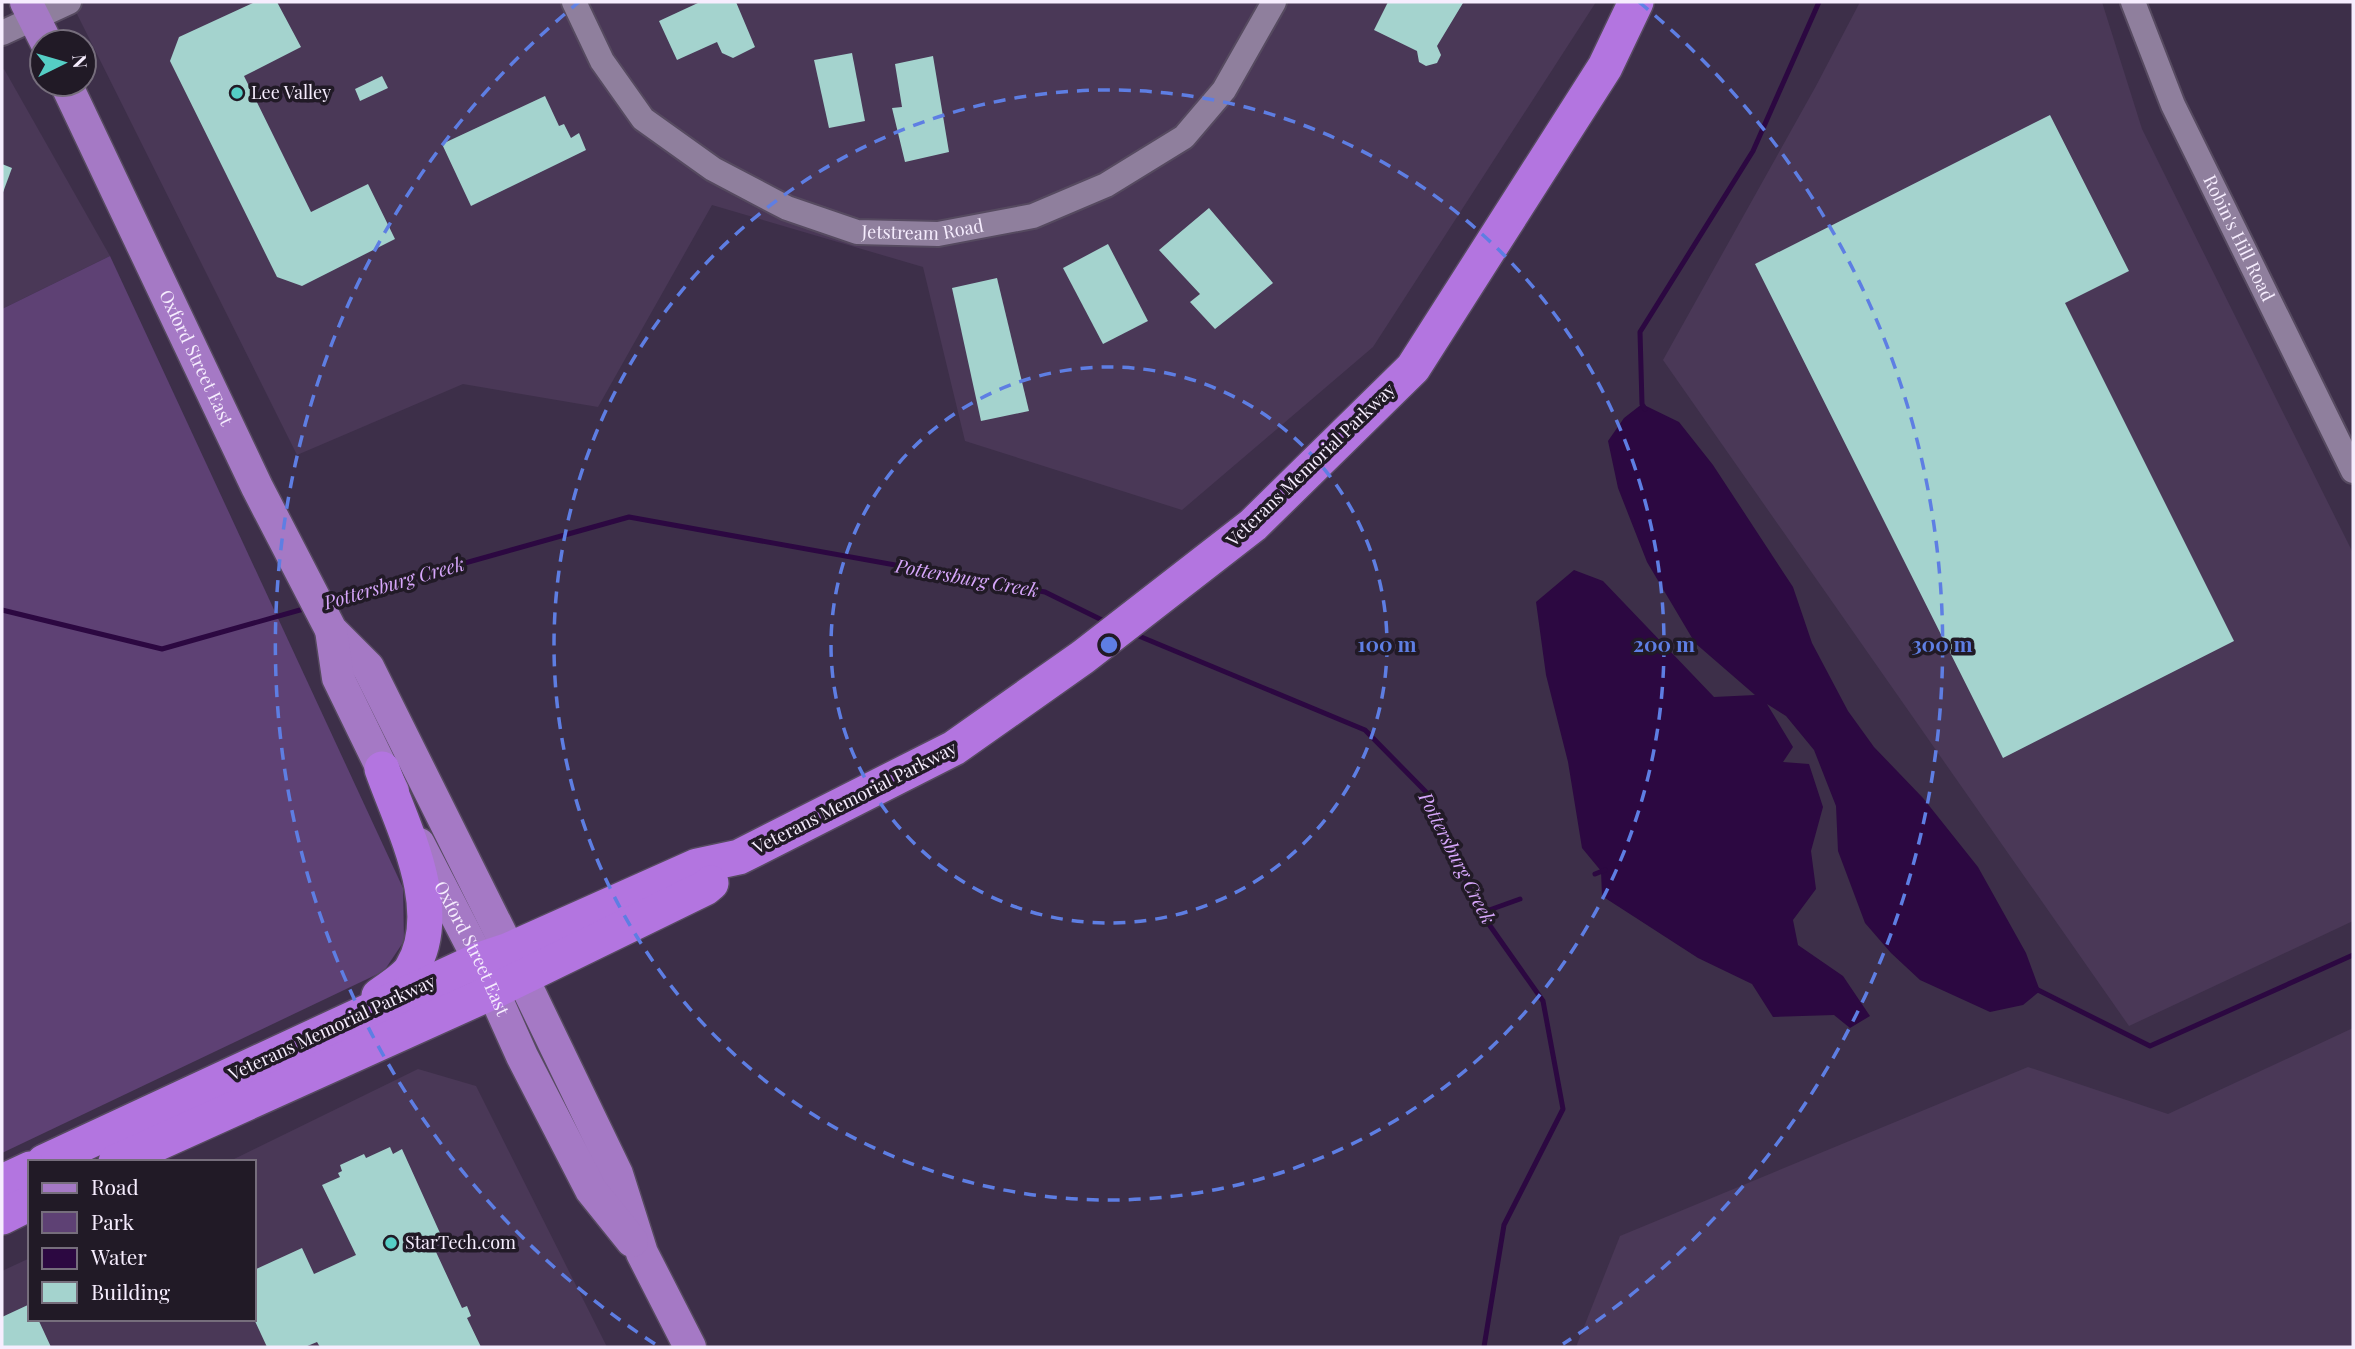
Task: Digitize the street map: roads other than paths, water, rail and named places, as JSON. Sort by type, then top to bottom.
[{"type":"highway","name":"Veterans Memorial Parkway","points":[[120,1160],[500,970],[697,866],[739,857],[954,748],[1148,608],[1253,525],[1413,368],[1605,68],[1636,2]]},
{"type":"highway","points":[[346,1022],[411,970],[422,943],[426,918],[420,874],[382,769]]},
{"type":"highway","name":"Veterans Memorial Parkway","points":[[48,1160],[346,1022],[500,970]]},
{"type":"highway","points":[[2,1182],[28,1170]]},
{"type":"highway","points":[[2,1217],[28,1204]]},
{"type":"main road","name":"Oxford Street East","points":[[73,98],[257,487],[331,630],[368,667],[500,970]]},
{"type":"main road","name":"Oxford Street East","points":[[331,630],[338,678],[382,769],[617,1174],[642,1253],[690,1347]]},
{"type":"street","points":[[2,33],[69,2]]},
{"type":"street","name":"Jetstream Road","points":[[574,2],[602,61],[643,119],[713,169],[787,208],[857,232],[938,234],[1033,216],[1106,185],[1184,137],[1224,90],[1274,2]]},
{"type":"street","name":"Robin's Hill Road","points":[[2133,2],[2173,105],[2353,471]]},
{"type":"water","points":[[1642,404],[1679,422],[1713,465],[1793,587],[1812,643],[1848,711],[1874,747],[1923,798],[1978,867],[2026,953],[2040,991],[2023,1005],[1990,1012],[1920,980],[1891,953],[1865,923],[1838,851],[1836,806],[1814,750],[1786,716],[1767,704],[1793,747],[1783,762],[1809,764],[1823,807],[1811,851],[1816,889],[1793,920],[1798,945],[1843,976],[1870,1016],[1850,1028],[1834,1015],[1773,1017],[1752,984],[1698,958],[1602,896],[1601,871],[1582,848],[1568,762],[1546,675],[1536,602],[1574,570],[1603,581],[1714,697],[1755,695],[1695,643],[1647,562],[1618,488],[1608,441],[1624,418]]},
{"type":"waterway","points":[[1645,409],[1642,404],[1640,332],[1753,151],[1819,2]]},
{"type":"waterway","name":"Pottersburg Creek","points":[[326,602],[629,517],[1045,592],[1106,622]]},
{"type":"waterway","name":"Pottersburg Creek","points":[[2,610],[162,649],[307,608]]},
{"type":"waterway","name":"Pottersburg Creek","points":[[1134,634],[1365,730],[1427,793],[1481,913],[1543,1001],[1563,1109],[1504,1225],[1484,1347]]},
{"type":"waterway","points":[[1595,874],[1605,870]]},
{"type":"waterway","points":[[1481,913],[1520,899]]},
{"type":"waterway","points":[[2036,989],[2150,1046],[2353,955]]},
{"type":"place","name":"Lee Valley","points":[[237,93]]},
{"type":"place","name":"StarTech.com","points":[[391,1243]]}]
